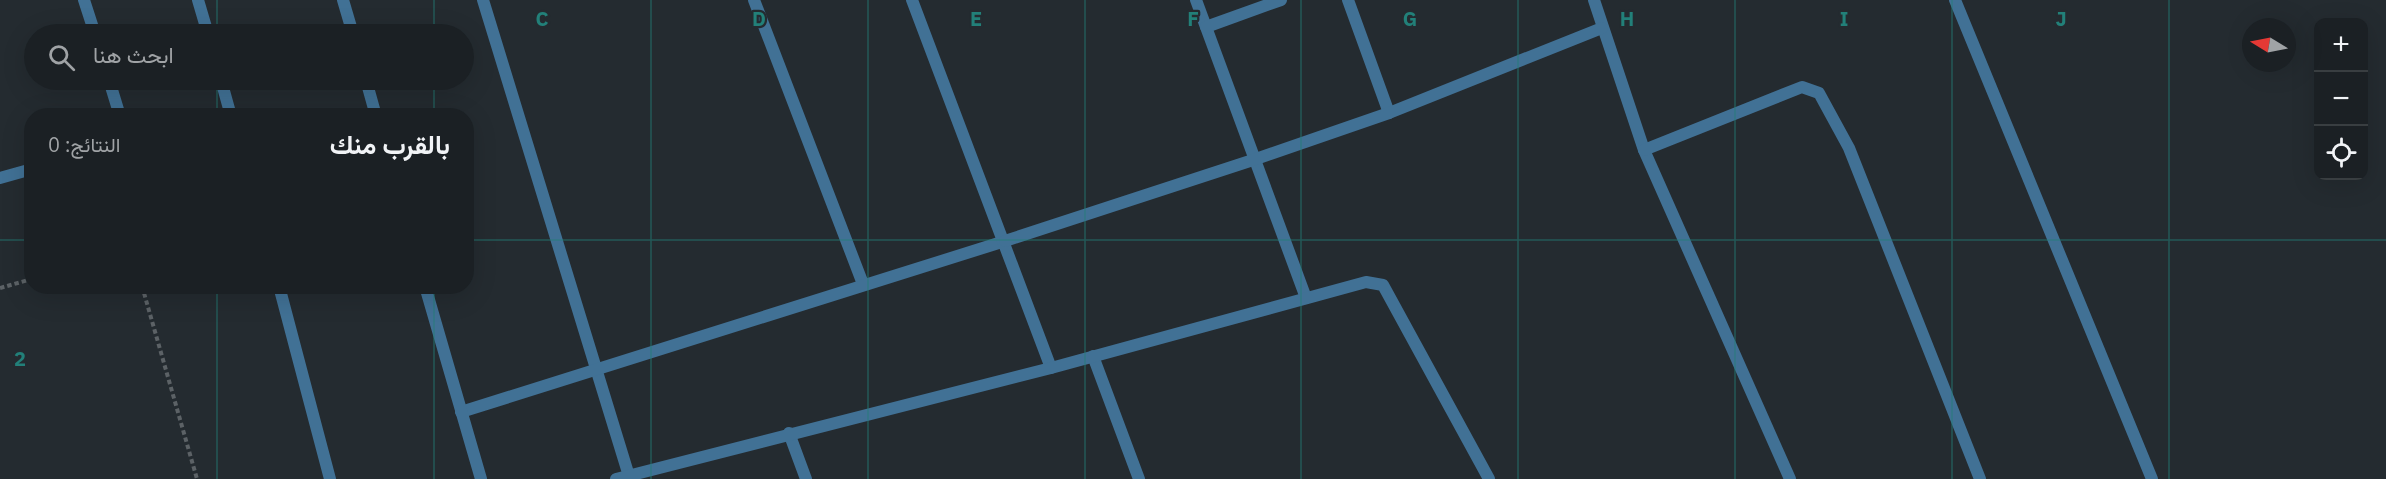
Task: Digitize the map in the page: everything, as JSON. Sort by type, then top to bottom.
[{"type":"street","points":[[84,0],[92,24]]},
{"type":"street","points":[[198,0],[205,24]]},
{"type":"street","points":[[343,0],[350,24]]},
{"type":"street","points":[[483,0],[629,476]]},
{"type":"street","points":[[754,0],[862,284]]},
{"type":"street","points":[[912,0],[1005,241],[1051,368]]},
{"type":"street","points":[[1196,0],[1253,160],[1306,298]]},
{"type":"street","points":[[1206,27],[1281,0]]},
{"type":"street","points":[[1348,0],[1389,113]]},
{"type":"street","points":[[1594,0],[1644,150],[1790,479]]},
{"type":"street","points":[[1954,0],[2152,479]]},
{"type":"street","points":[[461,412],[597,371],[1253,160],[1389,113],[1602,28]]},
{"type":"street","points":[[1644,150],[1802,87],[1819,93],[1849,148],[1980,479]]},
{"type":"street","points":[[112,90],[118,108]]},
{"type":"street","points":[[224,90],[229,108]]},
{"type":"street","points":[[369,90],[374,108]]},
{"type":"street","points":[[0,178],[24,171]]},
{"type":"street","points":[[616,479],[1051,368],[1366,282],[1383,285],[1489,479]]},
{"type":"street","points":[[281,294],[330,479]]},
{"type":"street","points":[[427,294],[481,479]]},
{"type":"street","points":[[1093,356],[1139,479]]},
{"type":"street","points":[[789,433],[806,479]]},
{"type":"path","points":[[0,288],[24,281]]},
{"type":"path","points":[[144,294],[197,479]]}]
